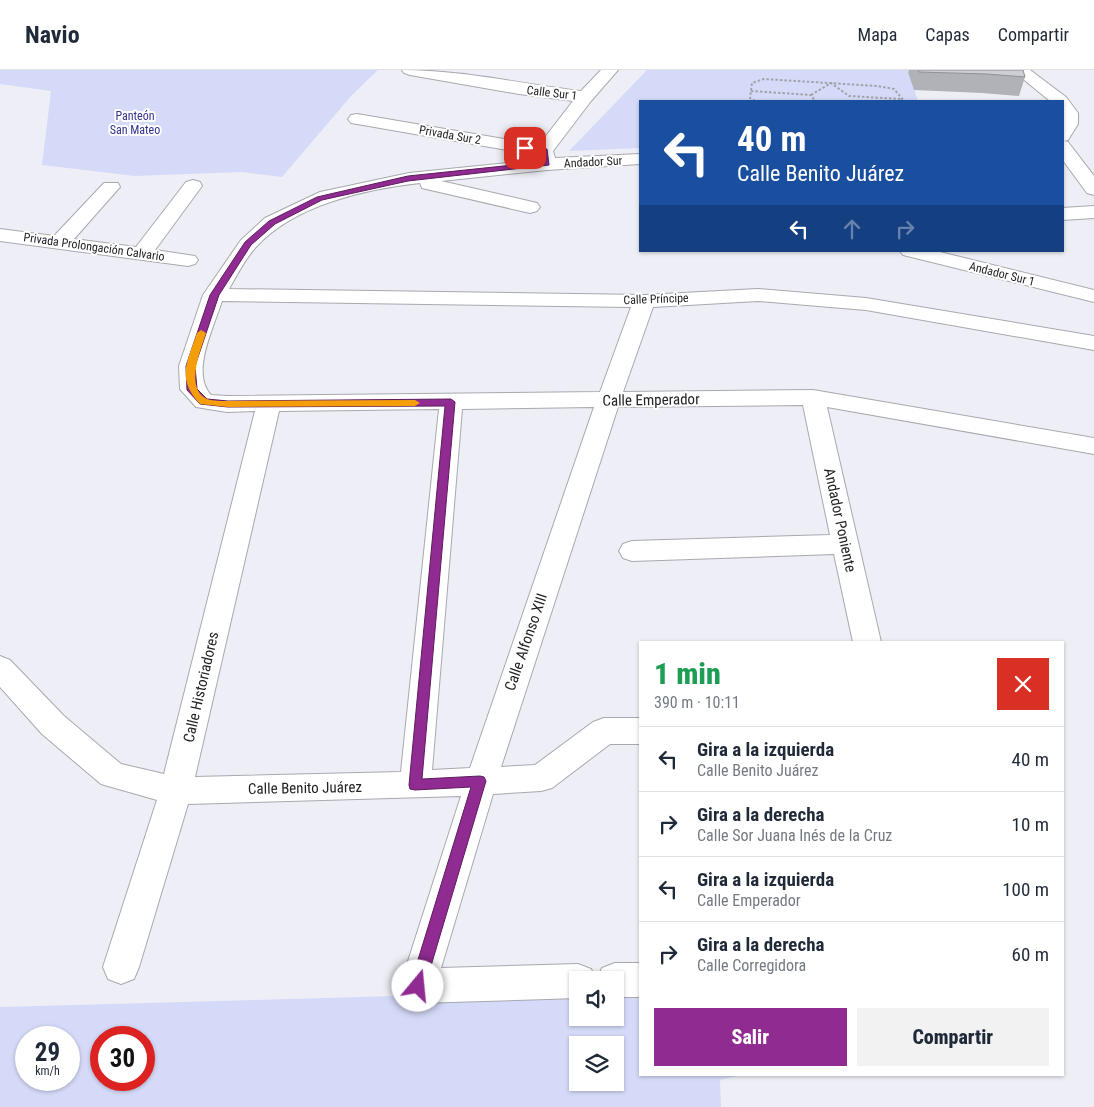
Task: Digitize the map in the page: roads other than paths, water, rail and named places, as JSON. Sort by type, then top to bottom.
[{"type":"street","name":"Calle Sur 1","points":[[410,70],[519,89],[585,97]]},
{"type":"street","points":[[214,295],[248,244],[272,222],[320,198],[408,179],[545,157],[585,97],[610,70]]},
{"type":"street","points":[[1020,70],[1059,100]]},
{"type":"street","points":[[1064,107],[1069,113],[1069,124],[1064,133]]},
{"type":"street","name":"Privada Sur 2","points":[[357,119],[545,157]]},
{"type":"street","points":[[1064,149],[1094,189]]},
{"type":"street","name":"Andador Sur","points":[[545,157],[639,159]]},
{"type":"street","points":[[408,179],[530,208]]},
{"type":"street","points":[[142,253],[193,186]]},
{"type":"street","points":[[60,242],[111,187]]},
{"type":"street","points":[[1064,214],[1094,212]]},
{"type":"street","name":"Privada Prolongación Calvario","points":[[0,235],[188,260]]},
{"type":"street","name":"Andador Sur 1","points":[[914,252],[1094,296]]},
{"type":"street","name":"Calle Príncipe","points":[[214,295],[644,301],[758,295],[866,304],[1094,343]]},
{"type":"street","name":"Calle Emperador","points":[[214,295],[190,366],[192,390],[204,402],[228,404],[608,401],[813,397],[1094,446]]},
{"type":"street","name":"Calle Alfonso XIII","points":[[569,982],[418,986],[480,781],[608,401],[644,301]]},
{"type":"street","name":"Andador Poniente","points":[[813,397],[867,641]]},
{"type":"street","points":[[415,785],[451,402]]},
{"type":"street","name":"Calle Historiadores","points":[[121,967],[176,791],[269,403]]},
{"type":"street","points":[[632,551],[845,544]]},
{"type":"street","name":"Calle Benito Juárez","points":[[0,668],[53,725],[112,775],[176,791],[415,785],[541,778],[604,731],[639,731]]},
{"type":"street","points":[[624,980],[639,980]]},
{"type":"park label","name":"Panteón San Mateo","points":[[135,123]]}]
